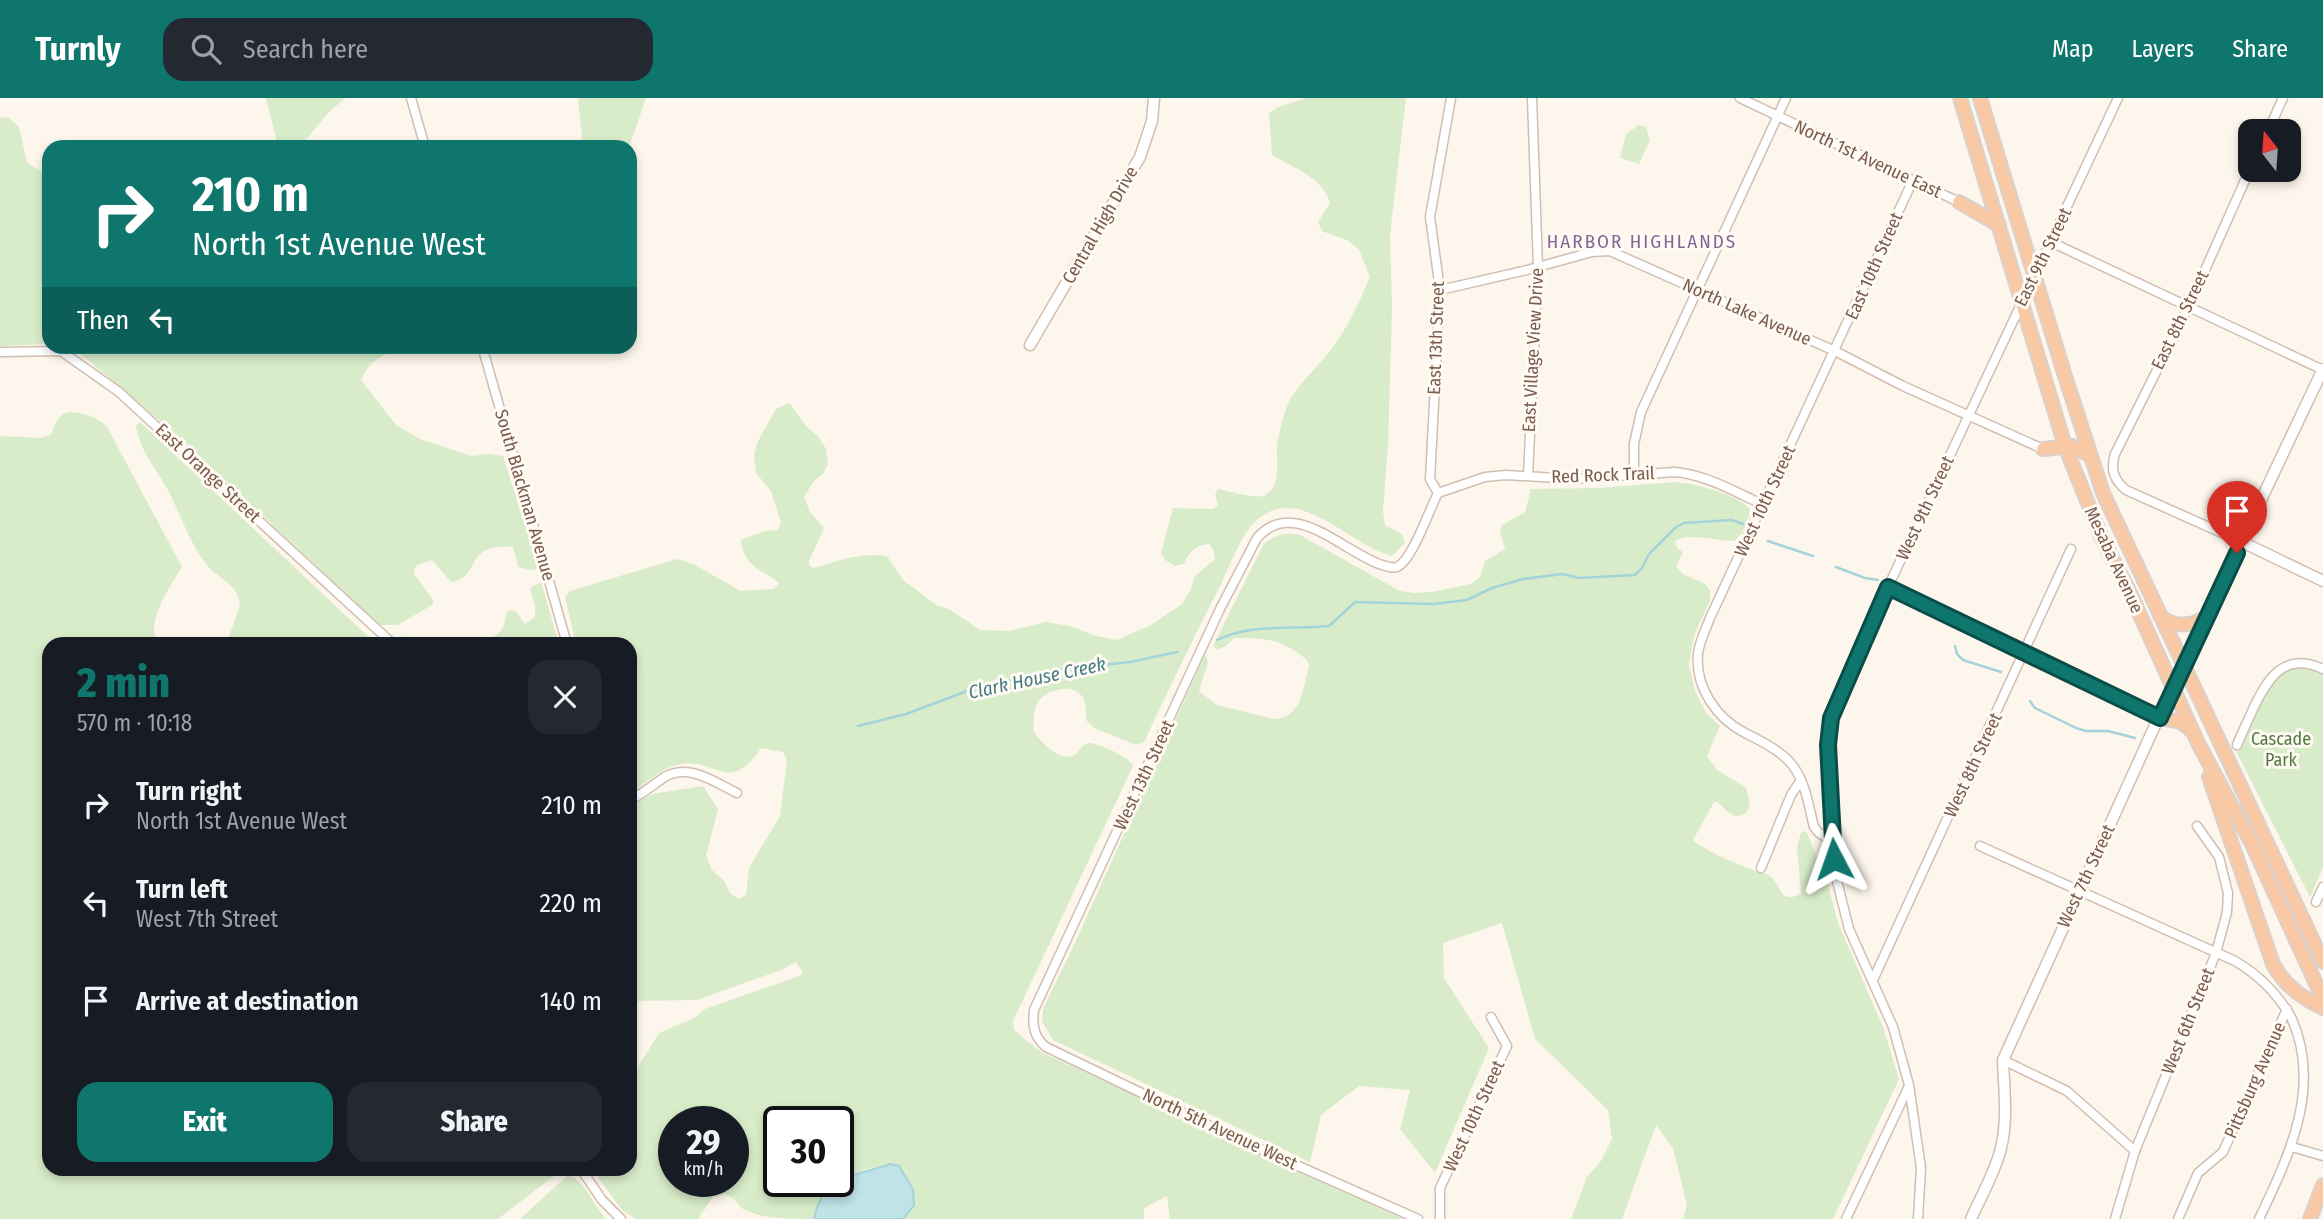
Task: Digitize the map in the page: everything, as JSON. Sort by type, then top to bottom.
[{"type":"highway","name":"Mesaba Avenue","points":[[1960,98],[2076,477],[2192,731],[2252,844],[2323,999]]},
{"type":"highway","name":"Mesaba Avenue","points":[[1980,98],[2090,455],[2108,504],[2323,962]]},
{"type":"highway","points":[[1959,202],[1999,225]]},
{"type":"highway","points":[[2043,449],[2065,446],[2079,448],[2090,455]]},
{"type":"highway","points":[[2043,449],[2063,463],[2076,477]]},
{"type":"highway","points":[[2160,615],[2171,623],[2183,625],[2197,622],[2207,615]]},
{"type":"highway","points":[[2160,718],[2181,722],[2192,731]]},
{"type":"highway","points":[[2198,743],[2273,964],[2290,988],[2323,1008]]},
{"type":"highway","points":[[2310,1219],[2323,1185]]},
{"type":"street","points":[[411,98],[423,140]]},
{"type":"street","name":"Central High Drive","points":[[1030,345],[1140,157],[1152,121],[1154,98]]},
{"type":"street","name":"East 13th Street","points":[[1438,493],[1430,479],[1440,290],[1430,217],[1451,98]]},
{"type":"street","name":"East Village View Drive","points":[[1528,476],[1538,267],[1532,98]]},
{"type":"street","name":"North 1st Avenue East","points":[[1740,98],[1959,202]]},
{"type":"street","points":[[1634,474],[1633,444],[1641,412],[1786,98]]},
{"type":"street","name":"East 9th Street","points":[[1968,417],[2118,98]]},
{"type":"street","points":[[2273,119],[2283,98]]},
{"type":"street","name":"East 10th Street","points":[[1835,351],[1913,180]]},
{"type":"street","name":"East 8th Street","points":[[2242,542],[2133,494],[2118,483],[2113,472],[2115,454],[2189,306],[2244,182]]},
{"type":"street","points":[[2051,242],[2323,369]]},
{"type":"street","name":"North Lake Avenue","points":[[1440,290],[1592,252],[1610,251],[1835,351],[1968,417],[2043,449]]},
{"type":"street","name":"East Orange Street","points":[[0,352],[42,351]]},
{"type":"street","name":"West 10th Street","points":[[1801,780],[1793,766],[1782,755],[1717,713],[1699,678],[1698,652],[1710,618],[1835,351]]},
{"type":"street","name":"East Orange Street","points":[[65,354],[120,392],[385,637]]},
{"type":"street","name":"South Blackman Avenue","points":[[484,354],[565,637]]},
{"type":"street","name":"West 7th Street","points":[[1971,1219],[1996,1164],[2003,1140],[2006,1116],[2003,1060],[2172,688],[2323,369]]},
{"type":"street","name":"West 9th Street","points":[[1918,1219],[1921,1168],[1909,1085],[1893,1027],[1849,929],[1840,897],[1832,841],[1828,745],[1831,718],[1888,587],[1968,417]]},
{"type":"street","name":"Red Rock Trail","points":[[1438,493],[1485,477],[1575,479],[1675,472],[1691,473],[1764,505]]},
{"type":"street","name":"West 13th Street","points":[[1033,1026],[1034,1010],[1220,609],[1251,547],[1264,529],[1279,523],[1301,524],[1376,563],[1398,567],[1410,556],[1438,493]]},
{"type":"street","points":[[2242,542],[2323,581]]},
{"type":"street","name":"West 8th Street","points":[[1873,980],[2071,549]]},
{"type":"street","points":[[1888,587],[2160,718]]},
{"type":"street","points":[[2237,745],[2267,681],[2285,667],[2308,663],[2323,669]]},
{"type":"street","points":[[637,795],[666,776],[685,770],[737,793]]},
{"type":"street","points":[[1801,780],[1814,827],[1819,834],[1832,841]]},
{"type":"street","points":[[1761,868],[1791,795],[1801,780]]},
{"type":"street","name":"West 6th Street","points":[[2115,1219],[2135,1151],[2216,953],[2227,912],[2228,893],[2219,857],[2197,826]]},
{"type":"street","points":[[1980,846],[2235,961],[2261,978],[2287,1009],[2300,1034],[2308,1064],[2309,1087],[2301,1123],[2292,1147],[2259,1219]]},
{"type":"street","points":[[2316,902],[2323,887]]},
{"type":"street","name":"Pittsburg Avenue","points":[[2178,1219],[2198,1173],[2223,1152],[2287,1009]]},
{"type":"street","name":"West 10th Street","points":[[1440,1219],[1440,1188],[1507,1046],[1491,1017]]},
{"type":"street","name":"North 5th Avenue West","points":[[1033,1026],[1037,1037],[1046,1047],[1231,1136],[1418,1219]]},
{"type":"street","points":[[2003,1060],[2067,1091],[2135,1151]]},
{"type":"street","points":[[1846,1219],[1909,1085]]},
{"type":"street","points":[[2292,1147],[2323,1156]]},
{"type":"street","points":[[586,1176],[601,1200],[621,1219]]},
{"type":"green space","points":[[266,98],[345,98],[328,113],[306,140],[276,140]]},
{"type":"green space","points":[[578,98],[646,98],[631,140],[582,140]]},
{"type":"green space","points":[[1305,98],[1406,98],[1390,235],[1392,308],[1388,446],[1383,511],[1385,525],[1402,534],[1405,543],[1392,556],[1380,552],[1313,514],[1286,508],[1271,511],[1250,527],[1242,540],[1144,742],[1136,745],[1094,728],[1086,720],[1084,700],[1075,691],[1057,690],[1040,699],[1035,710],[1033,731],[1052,751],[1065,757],[1071,756],[1090,743],[1114,752],[1133,766],[1013,1021],[1014,1030],[1041,1052],[1403,1219],[1170,1219],[1167,1196],[1144,1208],[1144,1219],[903,1219],[914,1205],[913,1189],[899,1166],[867,1169],[854,1174],[854,1106],[763,1106],[763,1197],[823,1197],[814,1219],[768,1217],[743,1209],[730,1197],[749,1197],[749,1106],[658,1106],[658,1197],[716,1197],[712,1198],[698,1219],[636,1219],[622,1210],[597,1176],[637,1176],[637,1069],[659,1033],[694,1018],[705,1009],[799,976],[803,972],[796,962],[697,1000],[637,1001],[637,802],[652,794],[703,786],[718,809],[706,856],[712,870],[738,899],[746,895],[749,868],[780,816],[787,760],[783,752],[761,748],[749,763],[739,770],[719,771],[687,763],[662,771],[637,788],[637,637],[574,637],[565,597],[570,591],[677,559],[693,564],[741,591],[774,589],[779,583],[750,562],[741,540],[764,531],[778,530],[781,523],[771,491],[756,473],[754,457],[757,443],[776,409],[789,403],[826,449],[828,464],[804,497],[810,512],[824,528],[809,561],[809,565],[814,568],[859,556],[887,556],[904,581],[936,605],[949,609],[980,630],[1009,631],[1046,622],[1117,640],[1151,625],[1182,604],[1195,576],[1215,559],[1209,544],[1193,550],[1184,564],[1175,566],[1165,560],[1161,553],[1173,508],[1214,509],[1218,504],[1215,495],[1218,489],[1256,496],[1265,495],[1271,490],[1277,470],[1278,440],[1289,403],[1340,336],[1370,277],[1359,250],[1349,241],[1322,231],[1318,222],[1330,203],[1327,194],[1306,174],[1272,155],[1269,113]]},
{"type":"green space","points":[[8,117],[19,127],[27,163],[42,172],[42,344],[0,346],[0,118]]},
{"type":"green space","points":[[1639,125],[1646,127],[1650,140],[1639,164],[1620,158],[1626,134]]},
{"type":"green space","points":[[79,354],[387,354],[369,366],[361,380],[396,425],[420,439],[472,456],[503,456],[537,569],[527,570],[518,566],[513,547],[496,547],[479,555],[467,574],[451,582],[432,560],[418,565],[414,574],[434,601],[432,605],[398,625],[379,625],[179,437]]},
{"type":"green space","points":[[66,413],[90,416],[107,427],[182,567],[160,605],[154,626],[156,637],[42,637],[42,1176],[554,1176],[498,1219],[0,1219],[0,436],[40,438],[51,435],[59,417]]},
{"type":"green space","points":[[140,422],[369,637],[228,637],[240,604],[239,597],[231,586],[210,569],[195,547],[169,492],[141,443],[136,426]]},
{"type":"green space","points":[[1675,482],[1725,494],[1750,509],[1745,527],[1734,541],[1688,537],[1675,541],[1677,548],[1683,552],[1676,566],[1683,574],[1705,584],[1710,590],[1710,600],[1694,636],[1689,665],[1695,691],[1706,713],[1720,726],[1707,756],[1717,770],[1746,788],[1750,804],[1747,812],[1734,816],[1718,802],[1714,802],[1693,840],[1724,858],[1767,874],[1784,895],[1793,897],[1801,894],[1797,847],[1801,833],[1807,833],[1828,885],[1838,923],[1883,1027],[1899,1079],[1833,1219],[1683,1219],[1687,1205],[1673,1148],[1656,1125],[1622,1219],[1571,1219],[1587,1177],[1601,1161],[1612,1139],[1608,1110],[1535,1039],[1502,923],[1443,943],[1444,978],[1489,1048],[1435,1173],[1400,1129],[1410,1090],[1359,1086],[1321,1115],[1310,1162],[1053,1040],[1042,1022],[1043,1009],[1204,657],[1206,655],[1208,662],[1199,691],[1217,705],[1274,719],[1290,713],[1300,700],[1309,666],[1308,661],[1290,648],[1274,641],[1246,638],[1234,638],[1217,650],[1213,646],[1263,545],[1280,535],[1300,535],[1400,591],[1432,592],[1471,584],[1480,577],[1485,561],[1505,549],[1500,531],[1502,525],[1525,512],[1531,489],[1599,488]]},
{"type":"green space","points":[[541,582],[557,637],[493,637],[504,626],[506,613],[510,610],[516,612],[525,624],[535,617],[530,588]]},
{"type":"green space","name":"Cascade Park","points":[[2301,665],[2323,671],[2323,868],[2310,897],[2235,749],[2267,683],[2278,672]]},
{"type":"green space","points":[[567,1176],[573,1177],[583,1186],[606,1219],[520,1219]]},
{"type":"water","points":[[890,1164],[899,1166],[913,1189],[914,1205],[903,1219],[814,1219],[822,1197],[854,1197],[854,1175]]},
{"type":"waterway","name":"Clark House Creek","points":[[1217,640],[1258,629],[1329,626],[1355,602],[1434,604],[1467,600],[1492,588],[1523,579],[1563,574],[1579,578],[1635,575],[1649,554],[1676,527],[1684,523],[1732,520],[1743,524]]},
{"type":"waterway","name":"Clark House Creek","points":[[1768,541],[1813,556]]},
{"type":"waterway","name":"Clark House Creek","points":[[1836,567],[1878,580]]},
{"type":"waterway","name":"Clark House Creek","points":[[1955,646],[1957,654],[1963,660],[2001,672]]},
{"type":"waterway","name":"Clark House Creek","points":[[858,726],[906,714],[970,690],[1056,670],[1130,662],[1177,652]]},
{"type":"waterway","name":"Clark House Creek","points":[[2030,701],[2035,708],[2076,728],[2108,731],[2135,738]]},
{"type":"district","name":"HARBOR HIGHLANDS","points":[[1642,241]]},
{"type":"route","points":[[1834,859],[1828,745],[1831,718],[1888,587],[2160,718],[2237,553]]}]
